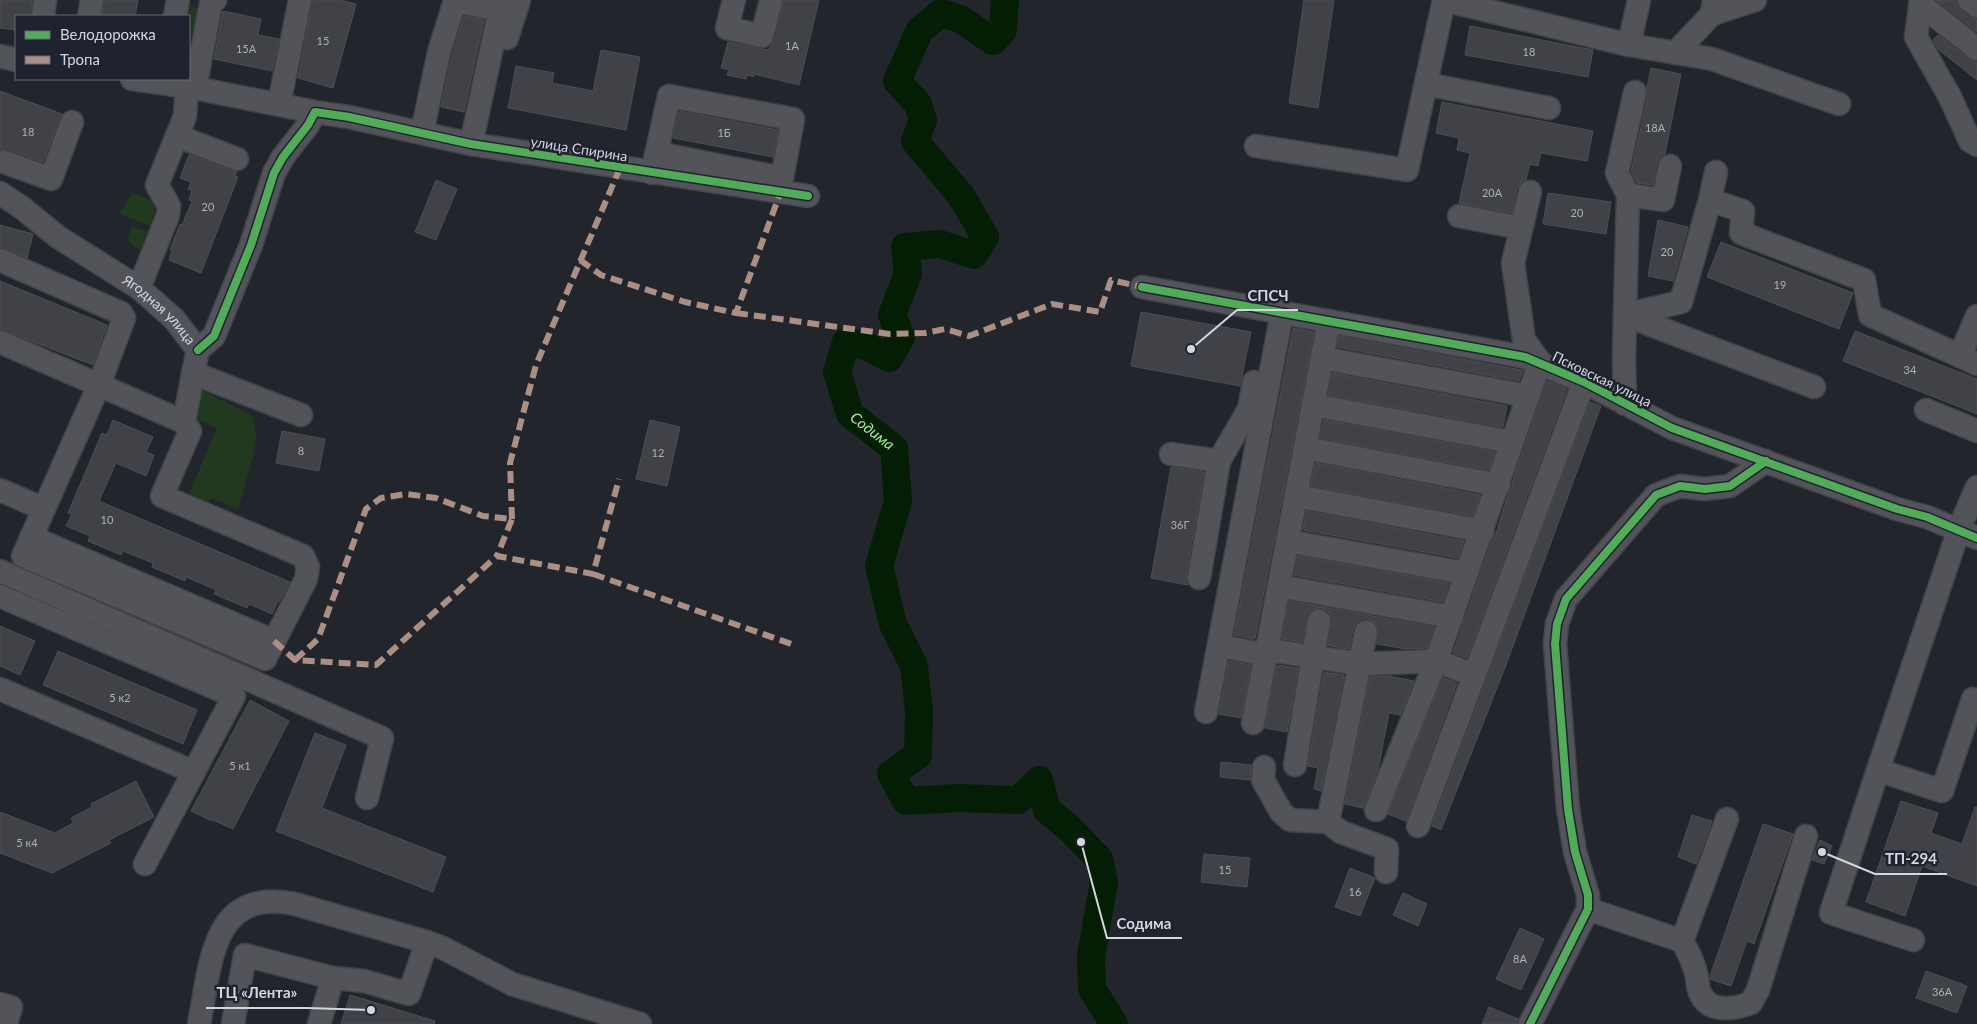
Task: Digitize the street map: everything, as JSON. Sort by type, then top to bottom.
[{"type":"street","points":[[43,15],[45,0]]},
{"type":"street","points":[[89,15],[92,0]]},
{"type":"street","points":[[176,15],[178,0]]},
{"type":"street","points":[[139,288],[168,215],[168,206],[157,185],[184,116],[210,3],[215,0]]},
{"type":"street","points":[[278,104],[300,0]]},
{"type":"street","points":[[422,133],[439,52],[455,0],[500,10],[478,145]]},
{"type":"street","points":[[478,145],[496,74],[519,0]]},
{"type":"street","points":[[734,0],[727,28],[762,36],[771,0]]},
{"type":"street","points":[[1256,146],[1407,170],[1444,0],[1629,45],[1712,59],[1838,104]]},
{"type":"street","points":[[1629,45],[1639,0]]},
{"type":"street","points":[[1675,53],[1713,7],[1755,0]]},
{"type":"street","points":[[1969,0],[1977,6]]},
{"type":"street","points":[[1921,2],[1977,49]]},
{"type":"street","points":[[1921,2],[1916,37],[1950,96],[1970,141],[1977,145]]},
{"type":"street","points":[[0,56],[15,60]]},
{"type":"street","name":"улица Спирина","points":[[148,80],[164,81],[314,112],[349,116],[478,145],[655,163],[782,184],[808,196]]},
{"type":"street","points":[[1426,84],[1549,108]]},
{"type":"street","points":[[1625,404],[1624,358],[1628,195],[1617,174],[1635,92]]},
{"type":"street","points":[[655,163],[669,96],[793,119],[782,184]]},
{"type":"street","points":[[198,350],[214,336],[251,245],[274,173],[282,158],[308,125],[314,112]]},
{"type":"street","points":[[1,166],[51,179],[72,122]]},
{"type":"street","points":[[176,136],[237,160]]},
{"type":"street","points":[[1628,195],[1663,200],[1670,166]]},
{"type":"street","points":[[1625,315],[1681,302],[1716,172]]},
{"type":"street","points":[[1376,810],[1436,661],[1465,573],[1499,485],[1540,362],[1524,340],[1513,263],[1530,192]]},
{"type":"street","name":"Ягодная улица","points":[[0,193],[58,237],[139,288],[174,319],[198,350],[184,422],[190,431],[162,496],[303,556],[308,567],[306,579],[265,659],[23,556],[44,509]]},
{"type":"street","points":[[1710,200],[1743,211],[1741,233],[1864,280],[1870,314],[1968,360],[1977,316]]},
{"type":"street","points":[[1459,216],[1521,228]]},
{"type":"street","points":[[0,260],[121,313],[124,318],[99,385],[44,509],[0,490]]},
{"type":"street","name":"Псковская улица","points":[[1142,286],[1525,357],[1584,382],[1672,428],[1968,533]]},
{"type":"street","points":[[1199,578],[1219,461],[1249,409],[1275,311]]},
{"type":"street","points":[[1206,712],[1219,646],[1275,311]]},
{"type":"street","points":[[1625,315],[1814,386]]},
{"type":"street","points":[[1253,723],[1329,321]]},
{"type":"street","points":[[0,342],[184,422]]},
{"type":"street","points":[[1322,358],[1528,396]]},
{"type":"street","points":[[193,374],[302,415]]},
{"type":"street","points":[[1418,826],[1584,382]]},
{"type":"street","points":[[1313,405],[1512,442]]},
{"type":"street","points":[[1926,410],[1977,431]]},
{"type":"street","points":[[1305,448],[1499,485]]},
{"type":"street","points":[[1171,454],[1219,461]]},
{"type":"street","points":[[1530,1024],[1588,909],[1588,895],[1575,852],[1568,809],[1555,644],[1557,624],[1566,600],[1656,495],[1680,486],[1705,489],[1730,486],[1766,461]]},
{"type":"street","points":[[1914,940],[1831,913],[1878,770],[1968,533],[1977,487]]},
{"type":"street","points":[[1296,496],[1482,531]]},
{"type":"street","points":[[1287,540],[1465,573]]},
{"type":"street","points":[[0,571],[382,738],[367,798]]},
{"type":"street","points":[[1279,586],[1452,617]]},
{"type":"street","points":[[0,596],[234,696],[146,864]]},
{"type":"street","points":[[72,627],[81,606]]},
{"type":"street","points":[[1295,765],[1319,621]]},
{"type":"street","points":[[1328,822],[1366,632]]},
{"type":"street","points":[[1219,646],[1258,653],[1275,651],[1361,664],[1436,661],[1474,676]]},
{"type":"street","points":[[0,690],[194,772]]},
{"type":"street","points":[[1878,770],[1942,791],[1972,699]]},
{"type":"street","points":[[1264,767],[1263,780],[1281,812],[1290,820],[1328,822],[1340,832],[1387,849],[1386,872]]},
{"type":"street","points":[[1682,941],[1727,820]]},
{"type":"street","points":[[1588,909],[1682,941],[1690,954],[1699,992],[1706,1003],[1721,1008],[1736,1008],[1751,1003],[1758,990],[1806,836]]},
{"type":"street","points":[[199,1024],[216,943],[222,930],[229,920],[252,905],[265,901],[295,904],[427,942],[443,948],[512,984],[640,1024]]},
{"type":"street","points":[[233,1024],[245,955],[333,978],[364,981],[409,994],[427,942]]},
{"type":"street","points":[[319,1024],[333,978]]},
{"type":"street","points":[[0,1004],[11,1007],[6,1024]]},
{"type":"green space","points":[[188,6],[198,8],[190,44],[190,15],[182,15]]},
{"type":"green space","points":[[137,194],[154,205],[155,209],[150,226],[119,214],[131,195]]},
{"type":"green space","points":[[132,226],[147,232],[140,251],[127,240]]},
{"type":"green space","points":[[195,387],[253,416],[256,436],[255,449],[238,509],[212,498],[205,508],[185,503],[217,428],[194,418]]},
{"type":"building","points":[[0,0],[32,0],[30,15],[15,15],[15,30],[0,28]]},
{"type":"building","points":[[105,0],[138,0],[135,15],[102,15]]},
{"type":"building","points":[[313,0],[340,0],[356,4],[333,88],[298,78]]},
{"type":"building","points":[[784,0],[819,0],[799,85],[754,74],[754,77],[747,75],[746,79],[727,75],[729,70],[721,68],[728,42],[768,50],[775,39]]},
{"type":"building","points":[[1304,0],[1334,0],[1318,108],[1289,103]]},
{"type":"building","points":[[1936,0],[1956,0],[1957,6],[1961,10],[1970,17],[1977,19],[1977,32]]},
{"type":"building","points":[[223,11],[261,19],[258,35],[279,39],[272,71],[214,59]]},
{"type":"building","points":[[464,16],[484,20],[464,112],[441,107],[452,55]]},
{"type":"building","points":[[1470,26],[1593,50],[1588,77],[1465,55]]},
{"type":"building","points":[[1938,35],[1969,59],[1977,62],[1977,80],[1938,49],[1933,40]]},
{"type":"building","points":[[601,50],[640,57],[626,130],[508,108],[516,66],[554,73],[552,83],[593,91]]},
{"type":"building","points":[[1651,68],[1681,74],[1665,154],[1657,163],[1653,185],[1637,183],[1631,172],[1648,95],[1647,88]]},
{"type":"building","points":[[0,91],[62,114],[43,162],[8,150],[0,150]]},
{"type":"building","points":[[1442,102],[1593,131],[1587,161],[1541,153],[1538,166],[1530,164],[1526,180],[1517,188],[1512,213],[1459,203],[1470,153],[1457,150],[1459,138],[1436,133]]},
{"type":"building","points":[[679,111],[778,130],[773,157],[673,138]]},
{"type":"building","points":[[189,155],[237,172],[235,176],[238,177],[201,273],[169,260],[172,251],[170,250],[180,224],[182,225],[192,201],[189,200],[192,191],[188,189],[191,182],[180,178]]},
{"type":"building","points":[[436,180],[457,189],[436,240],[415,232]]},
{"type":"building","points":[[1548,193],[1611,202],[1606,234],[1543,224]]},
{"type":"building","points":[[1658,220],[1688,227],[1673,281],[1648,276]]},
{"type":"building","points":[[0,225],[33,234],[27,258],[0,247]]},
{"type":"building","points":[[1721,242],[1853,293],[1839,329],[1707,277]]},
{"type":"building","points":[[0,281],[107,325],[93,365],[0,329]]},
{"type":"building","points":[[1141,312],[1251,332],[1240,386],[1131,366]]},
{"type":"building","points":[[1293,328],[1314,332],[1255,639],[1234,635]]},
{"type":"building","points":[[1855,331],[1977,379],[1977,414],[1843,361]]},
{"type":"building","points":[[1339,336],[1523,370],[1519,381],[1337,347]]},
{"type":"building","points":[[1332,373],[1507,406],[1503,427],[1328,395]]},
{"type":"building","points":[[1547,381],[1567,389],[1467,658],[1453,653],[1492,540],[1496,534],[1508,494],[1512,488],[1512,483]]},
{"type":"building","points":[[1590,402],[1601,406],[1506,665],[1441,830],[1432,826]]},
{"type":"building","points":[[113,420],[153,437],[146,452],[154,455],[146,476],[116,463],[99,501],[290,582],[272,614],[249,604],[247,608],[214,594],[216,590],[186,577],[185,581],[152,567],[153,563],[123,551],[121,555],[88,541],[90,536],[66,526],[72,514],[68,513],[102,433],[107,435]]},
{"type":"building","points":[[650,420],[680,427],[667,486],[636,479]]},
{"type":"building","points":[[1324,420],[1495,452],[1489,470],[1320,438]]},
{"type":"building","points":[[282,431],[325,439],[319,471],[276,463]]},
{"type":"building","points":[[1315,463],[1480,495],[1473,516],[1311,486]]},
{"type":"building","points":[[1171,467],[1204,472],[1186,576],[1188,585],[1151,578]]},
{"type":"building","points":[[1306,511],[1464,541],[1458,558],[1303,530]]},
{"type":"building","points":[[1298,556],[1449,583],[1443,602],[1294,575]]},
{"type":"building","points":[[1289,601],[1434,627],[1427,648],[1405,649],[1377,644],[1378,627],[1369,619],[1362,619],[1353,629],[1349,649],[1341,648],[1328,645],[1331,617],[1328,611],[1321,608],[1314,609],[1309,613],[1302,642],[1282,639]]},
{"type":"building","points":[[0,626],[35,641],[20,675],[0,666]]},
{"type":"building","points":[[58,651],[197,710],[183,744],[43,685]]},
{"type":"building","points":[[1229,661],[1251,665],[1241,718],[1219,714]]},
{"type":"building","points":[[1277,665],[1298,668],[1287,732],[1265,728]]},
{"type":"building","points":[[1324,672],[1344,675],[1321,791],[1314,789],[1318,768],[1308,766]]},
{"type":"building","points":[[1389,676],[1414,681],[1400,715],[1389,713],[1378,770],[1363,808],[1345,804],[1370,677]]},
{"type":"building","points":[[1443,678],[1457,683],[1406,821],[1388,814]]},
{"type":"building","points":[[250,700],[289,721],[233,829],[191,811]]},
{"type":"building","points":[[315,733],[346,745],[322,808],[446,857],[433,892],[276,831]]},
{"type":"building","points":[[1221,762],[1251,765],[1250,780],[1220,777]]},
{"type":"building","points":[[136,781],[154,817],[109,840],[111,843],[52,873],[0,853],[0,812],[55,833],[73,823],[71,818],[92,807],[91,804]]},
{"type":"building","points":[[1901,801],[1938,813],[1931,833],[1962,844],[1975,807],[1977,807],[1977,886],[1922,866],[1905,916],[1866,902]]},
{"type":"building","points":[[1692,815],[1712,821],[1696,864],[1678,857]]},
{"type":"building","points":[[1763,824],[1793,834],[1754,944],[1747,941],[1731,986],[1710,979],[1710,976]]},
{"type":"building","points":[[1820,840],[1832,846],[1824,864],[1812,860]]},
{"type":"building","points":[[1204,854],[1250,858],[1247,887],[1201,882]]},
{"type":"building","points":[[1350,868],[1375,878],[1360,916],[1335,907]]},
{"type":"building","points":[[1403,893],[1427,904],[1418,926],[1393,915]]},
{"type":"building","points":[[1520,928],[1544,939],[1521,990],[1496,979]]},
{"type":"building","points":[[1926,971],[1967,986],[1957,1013],[1916,998]]},
{"type":"building","points":[[350,995],[435,1021],[434,1024],[341,1024]]},
{"type":"building","points":[[1489,1007],[1518,1019],[1517,1024],[1482,1024]]},
{"type":"waterway","name":"Содима","points":[[1005,0],[1003,30],[993,41],[960,19],[941,13],[920,30],[897,81],[918,104],[923,120],[915,141],[962,197],[985,237],[974,255],[940,244],[905,247],[908,274],[892,315],[901,337],[889,358],[866,346],[846,342],[837,372],[850,414],[894,448],[898,501],[879,566],[893,624],[914,666],[919,711],[918,755],[891,774],[906,801],[958,798],[1018,800],[1039,780],[1047,810],[1068,827],[1099,859],[1104,882],[1091,956],[1092,989],[1114,1024]]},
{"type":"marked path","points":[[512,519],[510,463],[536,365],[620,168]]},
{"type":"marked path","points":[[580,260],[601,275],[685,302],[736,313],[781,191]]},
{"type":"marked path","points":[[736,313],[889,334],[925,333],[945,329],[969,336],[1052,304],[1100,312],[1111,280],[1142,287]]},
{"type":"marked path","points":[[274,641],[295,660],[376,665],[497,556],[593,574],[619,479]]},
{"type":"marked path","points":[[295,660],[318,639],[366,509],[381,498],[406,494],[436,498],[483,516],[512,519],[497,556]]},
{"type":"marked path","points":[[593,574],[794,645]]},
{"type":"cycle path","points":[[198,350],[214,336],[251,245],[274,173],[315,112],[349,117],[471,144],[808,196]]},
{"type":"cycle path","points":[[1142,287],[1525,357],[1584,382],[1672,428],[1897,509],[1927,517],[1977,538]]},
{"type":"cycle path","points":[[1530,1024],[1588,909],[1588,895],[1575,852],[1568,809],[1555,644],[1557,624],[1566,599],[1656,495],[1680,486],[1705,489],[1730,486],[1766,461]]},
{"type":"place","name":"СПСЧ","points":[[1191,349]]},
{"type":"place","name":"Содима","points":[[1081,842]]},
{"type":"place","name":"ТП-294","points":[[1822,852]]},
{"type":"place","name":"ТЦ «Лента»","points":[[371,1010]]}]
